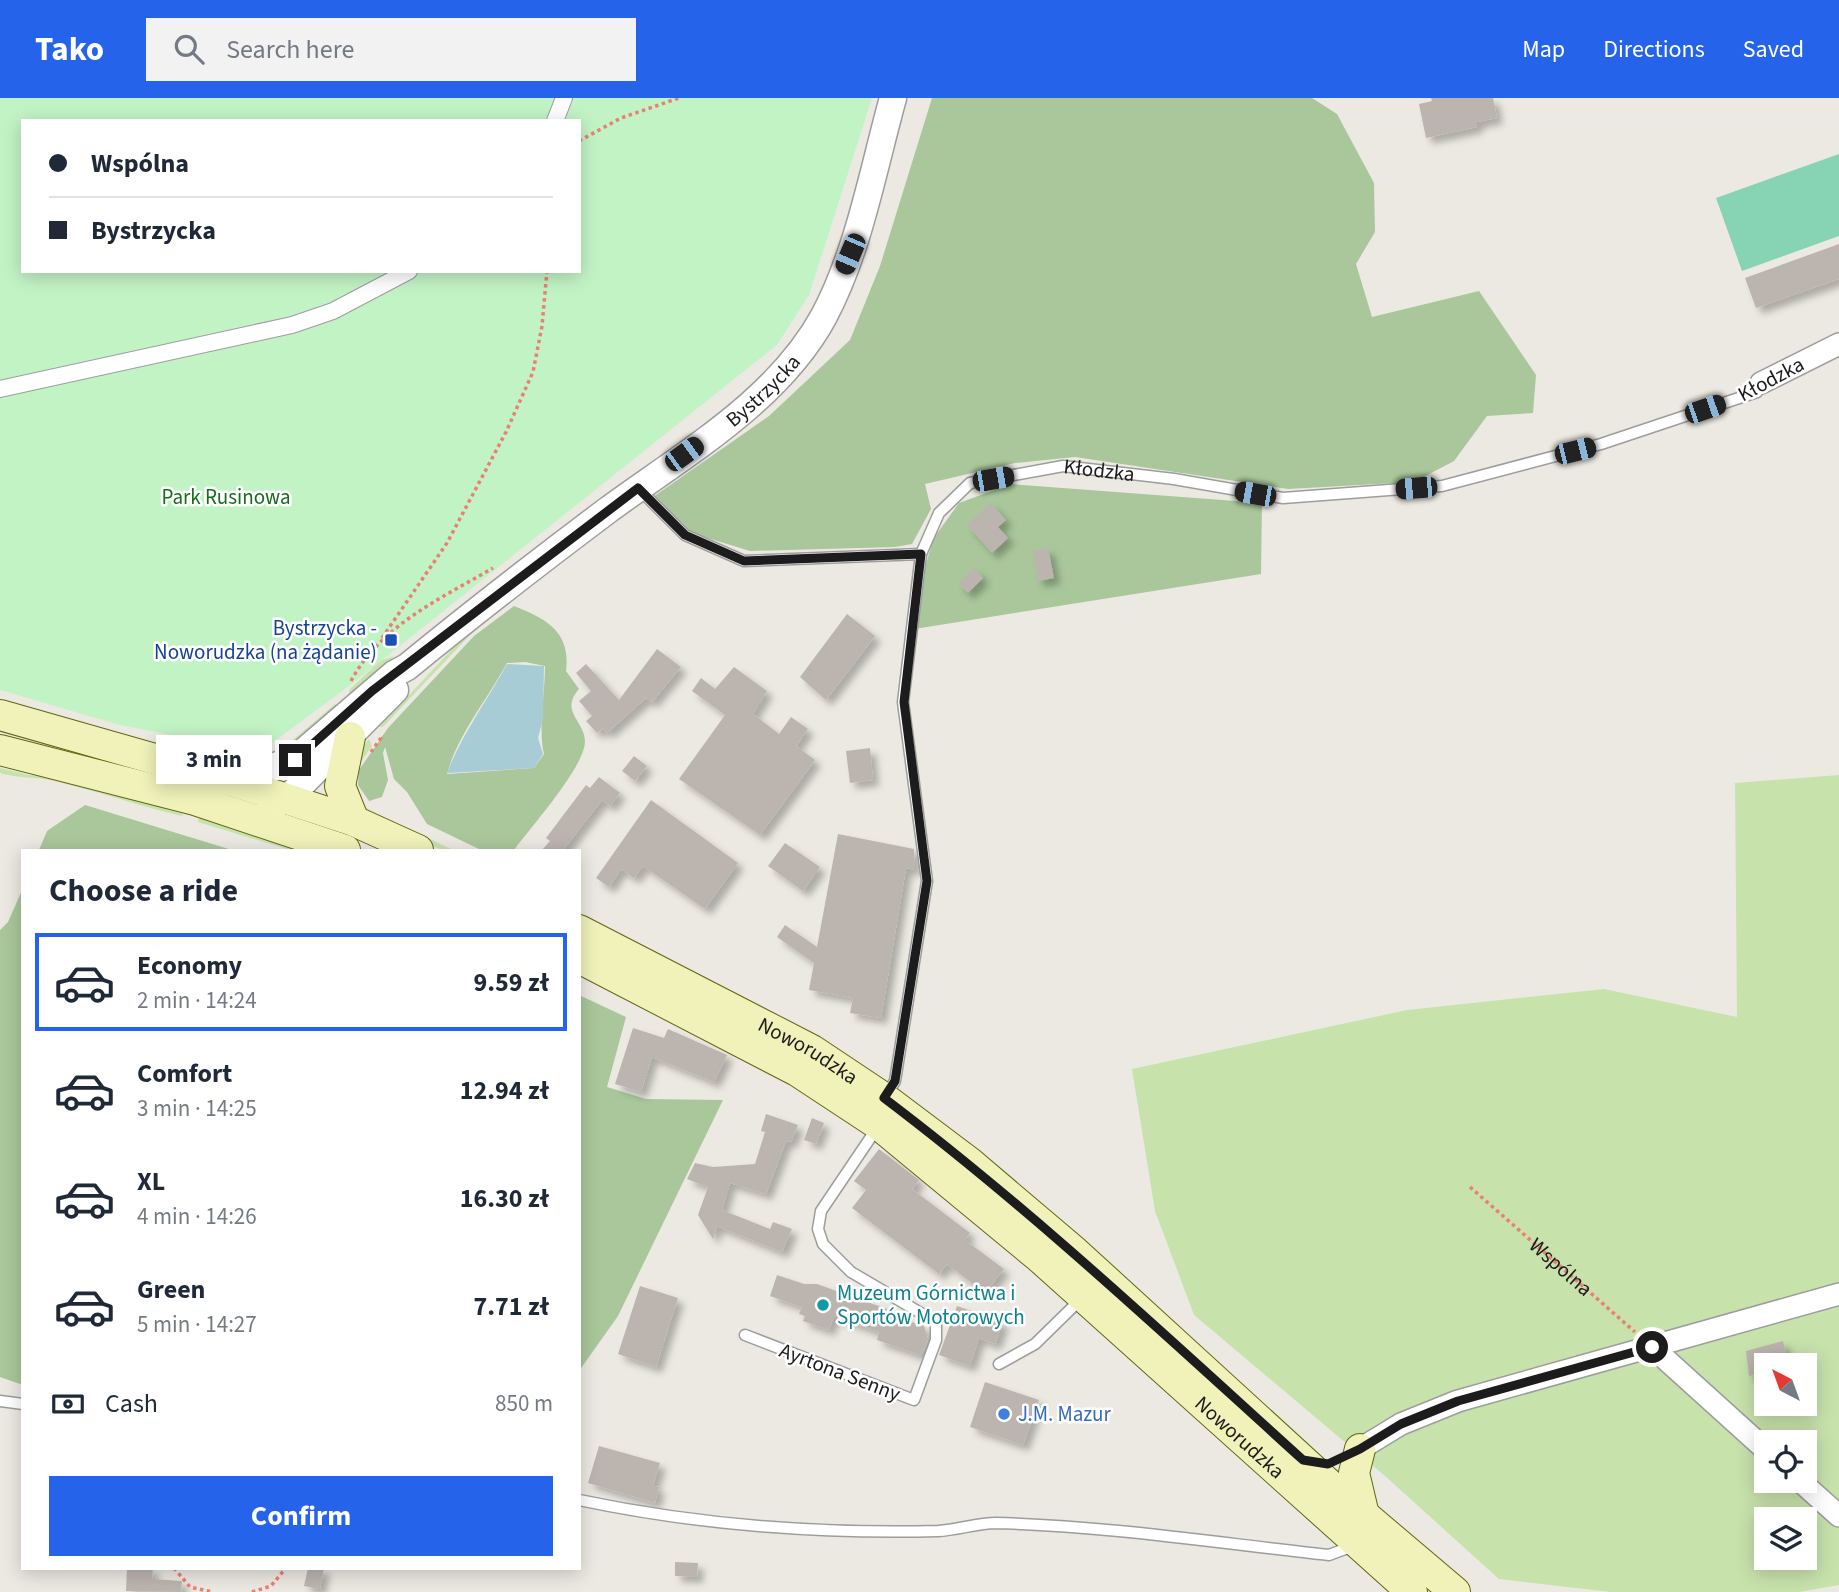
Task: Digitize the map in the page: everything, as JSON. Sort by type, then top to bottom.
[{"type":"main road","points":[[0,715],[232,781],[354,821],[416,849]]},
{"type":"main road","points":[[354,821],[340,786],[360,745]]},
{"type":"main road","points":[[0,750],[238,813],[342,849]]},
{"type":"main road","name":"Noworudzka","points":[[581,931],[812,1050],[1356,1545],[1412,1592]]},
{"type":"main road","name":"Noworudzka","points":[[581,959],[882,1112],[969,1162],[1064,1243],[1364,1516],[1455,1592]]},
{"type":"main road","points":[[1303,1460],[1328,1464],[1360,1449]]},
{"type":"main road","points":[[1360,1449],[1354,1473],[1364,1516]]},
{"type":"street","points":[[556,119],[564,98]]},
{"type":"street","name":"Bystrzycka","points":[[232,781],[295,760],[351,708],[407,667],[497,593],[725,424],[786,369],[823,316],[850,254],[893,98]]},
{"type":"street","points":[[0,389],[292,325],[333,311],[405,273]]},
{"type":"street","name":"Kłodzka","points":[[1761,383],[1839,344]]},
{"type":"street","name":"Bystrzycka","points":[[238,813],[286,800],[360,745],[407,667]]},
{"type":"street","points":[[295,760],[286,800],[300,835]]},
{"type":"street","points":[[1360,1449],[1401,1424],[1458,1401],[1839,1294]]},
{"type":"street","points":[[1652,1347],[1754,1439]]},
{"type":"street","points":[[1813,1493],[1839,1516]]},
{"type":"lane","name":"Kłodzka","points":[[882,1112],[895,1081],[927,881],[904,702],[921,554],[939,513],[970,483],[1063,467],[1174,479],[1283,498],[1442,486],[1601,444],[1757,392],[1761,383]]},
{"type":"lane","points":[[638,488],[685,535],[744,561],[921,554]]},
{"type":"lane","name":"Ayrtona Senny","points":[[745,1335],[914,1400],[936,1340],[936,1322],[851,1272],[823,1244],[818,1228],[825,1205],[882,1112]]},
{"type":"lane","points":[[999,1363],[1035,1344],[1083,1297]]},
{"type":"lane","points":[[0,1401],[21,1404]]},
{"type":"lane","points":[[581,1500],[636,1512],[771,1530],[941,1531],[991,1523],[1077,1526],[1329,1555],[1356,1545]]},
{"type":"path","points":[[581,140],[621,118],[679,98]]},
{"type":"path","points":[[344,688],[379,643],[447,543],[506,432],[533,372],[542,326],[547,273]]},
{"type":"path","points":[[379,643],[413,614],[497,566]]},
{"type":"path","points":[[360,745],[381,738]]},
{"type":"path","name":"Wspólna","points":[[1470,1187],[1652,1347]]},
{"type":"path","points":[[176,1570],[190,1587],[212,1592]]},
{"type":"path","points":[[252,1592],[271,1586],[284,1570]]},
{"type":"green space","name":"Park Rusinowa","points":[[0,98],[872,98],[809,295],[777,345],[357,680],[260,752],[120,725],[0,690]]},
{"type":"green space","points":[[932,98],[1312,98],[1337,114],[1374,183],[1375,232],[1356,264],[1372,317],[1479,291],[1536,375],[1533,413],[1487,416],[1454,461],[1414,482],[1288,489],[1075,457],[1015,463],[925,484],[931,509],[912,544],[895,547],[750,551],[688,532],[653,497],[769,416],[850,340],[880,266]]},
{"type":"green space","points":[[1839,154],[1839,236],[1742,271],[1716,198]]},
{"type":"green space","points":[[1011,484],[1262,503],[1261,574],[908,630],[933,539],[959,503]]},
{"type":"green space","points":[[514,606],[546,622],[565,646],[566,671],[579,689],[571,705],[585,739],[580,759],[573,772],[515,849],[479,849],[427,824],[407,792],[394,779],[385,747],[383,753],[388,780],[382,797],[369,801],[358,785],[359,770],[388,728],[474,636]],"holes":[[[525,662],[545,666],[542,723],[544,754],[534,768],[447,774],[458,745],[507,663]]]},
{"type":"green space","points":[[501,608],[470,635],[383,727],[379,727],[472,628]]},
{"type":"green space","points":[[394,656],[350,696],[349,690],[380,661]]},
{"type":"green space","points":[[335,704],[339,706],[287,753],[240,769],[212,763],[250,763],[280,751]]},
{"type":"green space","points":[[369,739],[372,746],[356,774],[356,787],[362,806],[451,849],[440,849],[366,816],[348,792],[359,752]]},
{"type":"green space","points":[[0,768],[29,775],[59,777],[183,814],[182,816],[166,812],[47,779],[7,775],[0,773]]},
{"type":"green space","points":[[1839,775],[1839,1585],[1799,1592],[1611,1592],[1499,1579],[1385,1476],[1194,1315],[1155,1211],[1132,1069],[1407,1010],[1604,989],[1737,1017],[1735,783]]},
{"type":"green space","points":[[85,805],[229,849],[39,849],[47,831]]},
{"type":"green space","points":[[199,816],[304,849],[287,849],[198,822]]},
{"type":"green space","points":[[21,893],[21,1384],[0,1377],[0,930],[8,922]]},
{"type":"green space","points":[[581,996],[626,1017],[607,1087],[646,1099],[723,1100],[618,1316],[581,1368]]},
{"type":"water","points":[[507,664],[544,666],[543,719],[538,738],[543,754],[534,768],[447,773],[467,731]]},
{"type":"building","points":[[1431,98],[1493,98],[1497,118],[1477,122],[1477,127],[1426,138],[1419,104],[1432,101]]},
{"type":"building","points":[[1839,244],[1839,279],[1756,308],[1745,278]]},
{"type":"building","points":[[990,503],[1006,520],[998,527],[1008,538],[992,553],[967,525]]},
{"type":"building","points":[[1048,548],[1054,578],[1038,581],[1033,551]]},
{"type":"building","points":[[974,568],[983,578],[968,593],[958,583]]},
{"type":"building","points":[[847,614],[875,636],[826,700],[800,677]]},
{"type":"building","points":[[657,649],[681,667],[652,702],[646,698],[607,733],[603,728],[597,733],[586,721],[592,716],[579,701],[591,691],[576,673],[586,664],[619,700]]},
{"type":"building","points":[[734,667],[767,691],[753,714],[779,734],[791,717],[808,729],[796,746],[815,760],[760,835],[679,779],[725,715],[692,691],[701,678],[715,689]]},
{"type":"building","points":[[870,748],[873,780],[850,783],[846,751]]},
{"type":"building","points":[[634,756],[647,766],[635,781],[622,771]]},
{"type":"building","points":[[599,777],[620,793],[610,806],[602,800],[564,849],[543,849],[550,841],[546,838],[586,785],[590,788]]},
{"type":"building","points":[[651,800],[738,863],[705,909],[643,866],[634,878],[621,869],[609,887],[596,878]]},
{"type":"building","points":[[838,834],[914,849],[915,870],[906,868],[881,1018],[850,1013],[853,998],[809,990],[814,963],[777,937],[785,925],[817,947]]},
{"type":"building","points":[[785,843],[820,867],[803,891],[768,866]]},
{"type":"building","points":[[633,1028],[664,1038],[668,1029],[727,1055],[714,1082],[652,1057],[641,1092],[615,1084]]},
{"type":"building","points":[[766,1114],[798,1125],[791,1142],[786,1141],[766,1194],[730,1183],[722,1210],[770,1229],[773,1222],[792,1229],[782,1252],[717,1226],[713,1239],[698,1215],[708,1187],[687,1179],[695,1163],[713,1167],[755,1164],[765,1132],[761,1131]]},
{"type":"building","points":[[812,1118],[824,1123],[816,1144],[804,1140]]},
{"type":"building","points":[[879,1149],[919,1180],[912,1189],[970,1233],[965,1240],[1004,1269],[985,1293],[947,1264],[939,1274],[852,1208],[866,1190],[854,1181]]},
{"type":"building","points":[[777,1275],[804,1284],[817,1284],[887,1309],[886,1314],[924,1326],[928,1339],[924,1350],[920,1355],[877,1340],[879,1332],[834,1316],[829,1330],[803,1321],[805,1316],[799,1314],[802,1307],[770,1296]]},
{"type":"building","points":[[640,1286],[678,1298],[656,1367],[618,1354]]},
{"type":"building","points":[[957,1306],[1003,1322],[995,1344],[979,1338],[970,1366],[939,1355]]},
{"type":"building","points":[[1783,1341],[1786,1353],[1754,1353],[1754,1375],[1749,1376],[1746,1351]]},
{"type":"building","name":"J.M. Mazur","points":[[985,1382],[1039,1400],[1023,1445],[970,1427]]},
{"type":"building","points":[[599,1446],[660,1463],[653,1486],[659,1487],[655,1503],[588,1483]]},
{"type":"building","points":[[675,1562],[698,1563],[697,1577],[675,1576]]},
{"type":"building","points":[[127,1570],[153,1570],[152,1579],[182,1581],[181,1592],[126,1591]]},
{"type":"building","points":[[308,1570],[324,1570],[320,1589],[304,1586]]},
{"type":"place","name":"Bystrzycka - Noworudzka (na żądanie)","points":[[391,640]]},
{"type":"place","name":"Muzeum Górnictwa i Sportów Motorowych","points":[[823,1305]]},
{"type":"place","name":"J.M. Mazur","points":[[1004,1414]]},
{"type":"route","points":[[295,760],[372,691],[407,667],[497,593],[638,488],[685,535],[744,561],[921,554],[904,702],[927,881],[895,1081],[884,1098],[969,1162],[1074,1252],[1303,1460],[1328,1464],[1360,1449],[1401,1424],[1458,1401],[1652,1347]]}]
